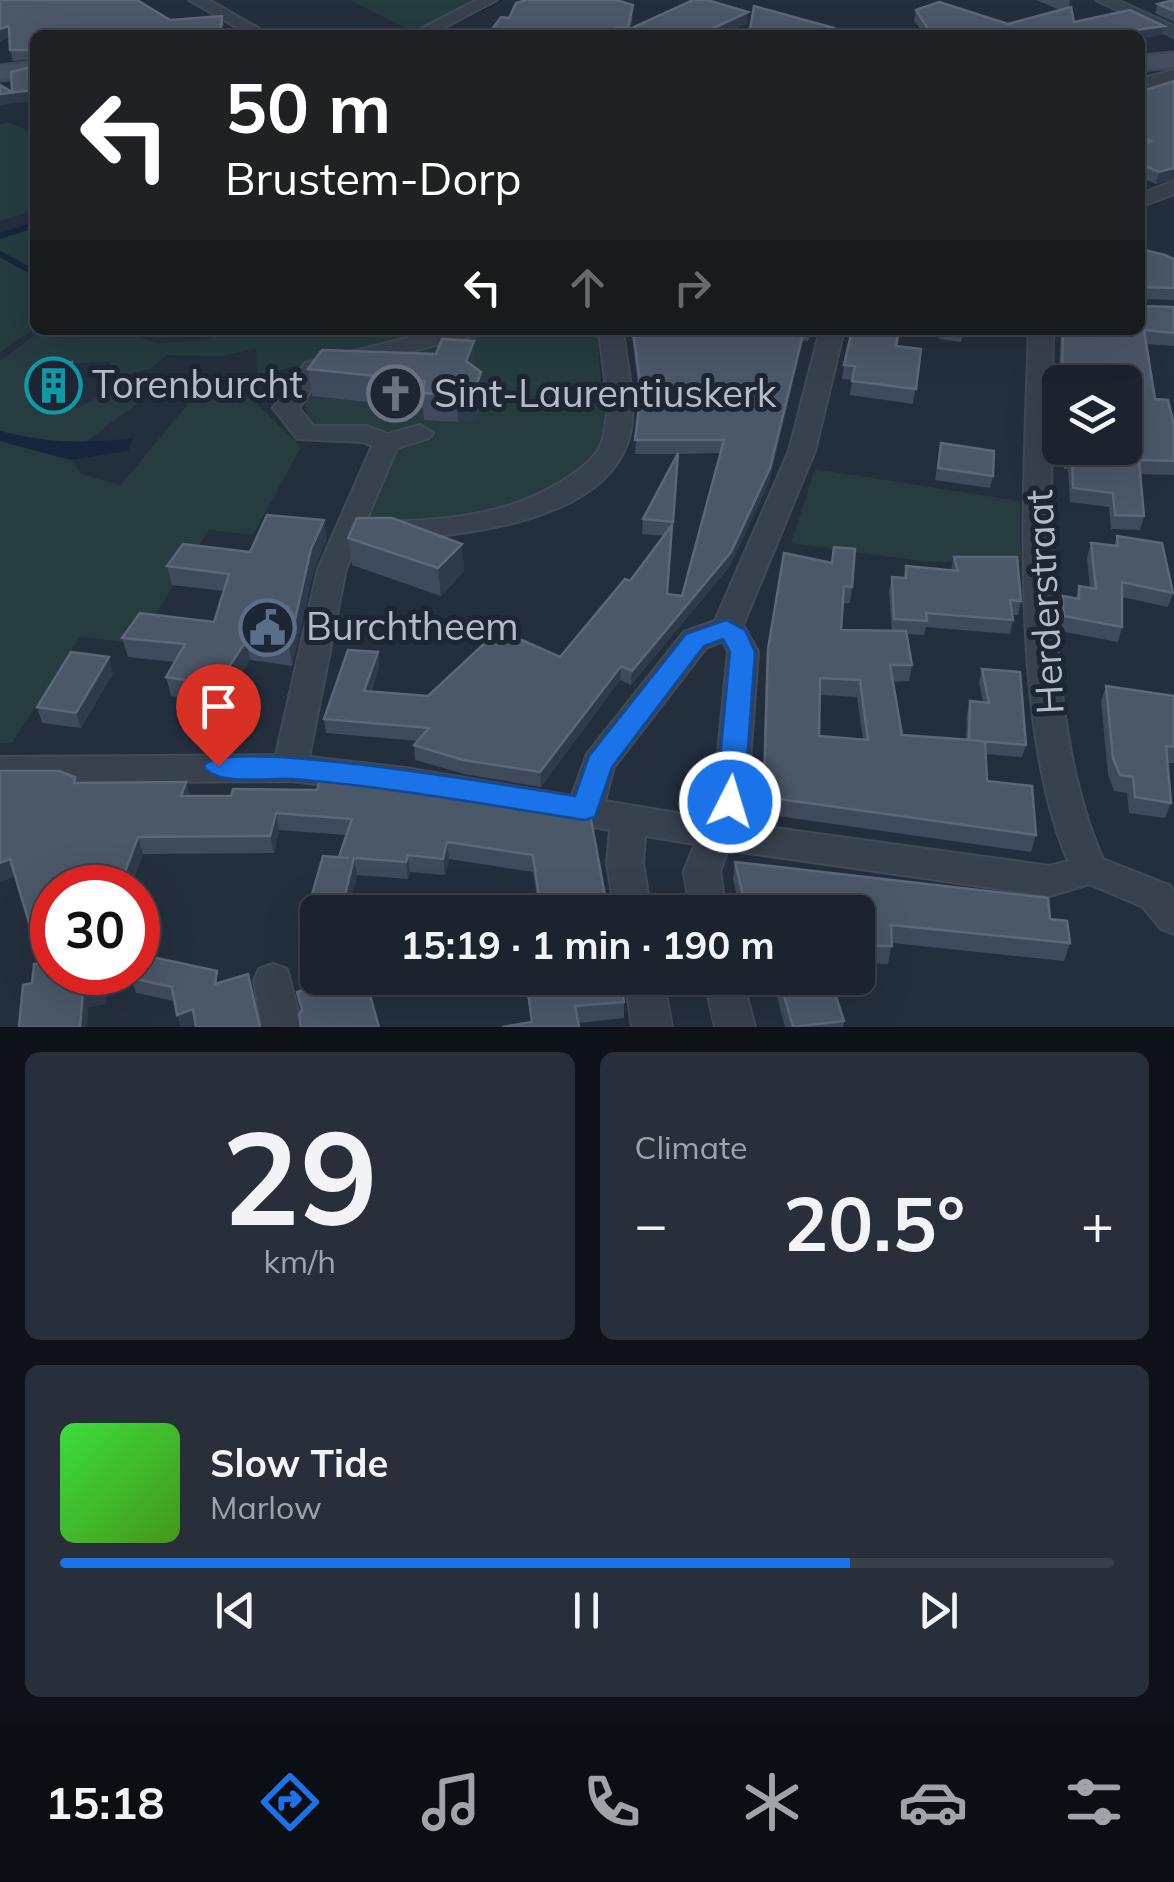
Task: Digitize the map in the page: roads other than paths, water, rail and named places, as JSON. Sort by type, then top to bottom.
[{"type":"main road","points":[[1145,63],[1174,60]]},
{"type":"main road","points":[[0,74],[30,70]]},
{"type":"street","points":[[196,0],[253,30]]},
{"type":"street","points":[[427,30],[488,0]]},
{"type":"street","points":[[1104,0],[1174,32]]},
{"type":"street","points":[[1145,84],[1174,75]]},
{"type":"street","points":[[1145,199],[1174,187]]},
{"type":"street","points":[[420,433],[386,443],[367,434],[306,434],[286,408],[314,368],[449,335]]},
{"type":"street","points":[[344,533],[458,527],[528,513],[559,498],[598,467],[616,438],[610,335]]},
{"type":"street","points":[[585,809],[599,763],[695,640],[726,628],[802,451],[831,335]]},
{"type":"street","name":"Herderstraat","points":[[1041,335],[1036,524],[1050,723],[1075,840],[1090,869]]},
{"type":"street","points":[[290,768],[332,568],[386,443]]},
{"type":"street","points":[[706,895],[702,871],[730,802],[742,652],[736,636],[726,628]]},
{"type":"street","points":[[0,770],[290,768],[585,809],[717,834],[1050,880],[1090,869],[1168,901]]},
{"type":"street","points":[[629,817],[625,863],[630,895]]},
{"type":"street","points":[[273,982],[282,1027]]},
{"type":"street","points":[[647,995],[652,1027]]},
{"type":"street","points":[[727,995],[735,1027]]},
{"type":"water","points":[[0,431],[66,441],[133,438],[128,451],[71,460],[0,441]]},
{"type":"waterway","points":[[462,18],[500,0]]},
{"type":"waterway","points":[[0,236],[30,227]]},
{"type":"waterway","points":[[0,254],[30,270]]},
{"type":"place","name":"Torenburcht","points":[[53,385]]},
{"type":"place","name":"Sint-Laurentiuskerk","points":[[395,394]]},
{"type":"place","name":"Burchtheem","points":[[267,627]]}]
